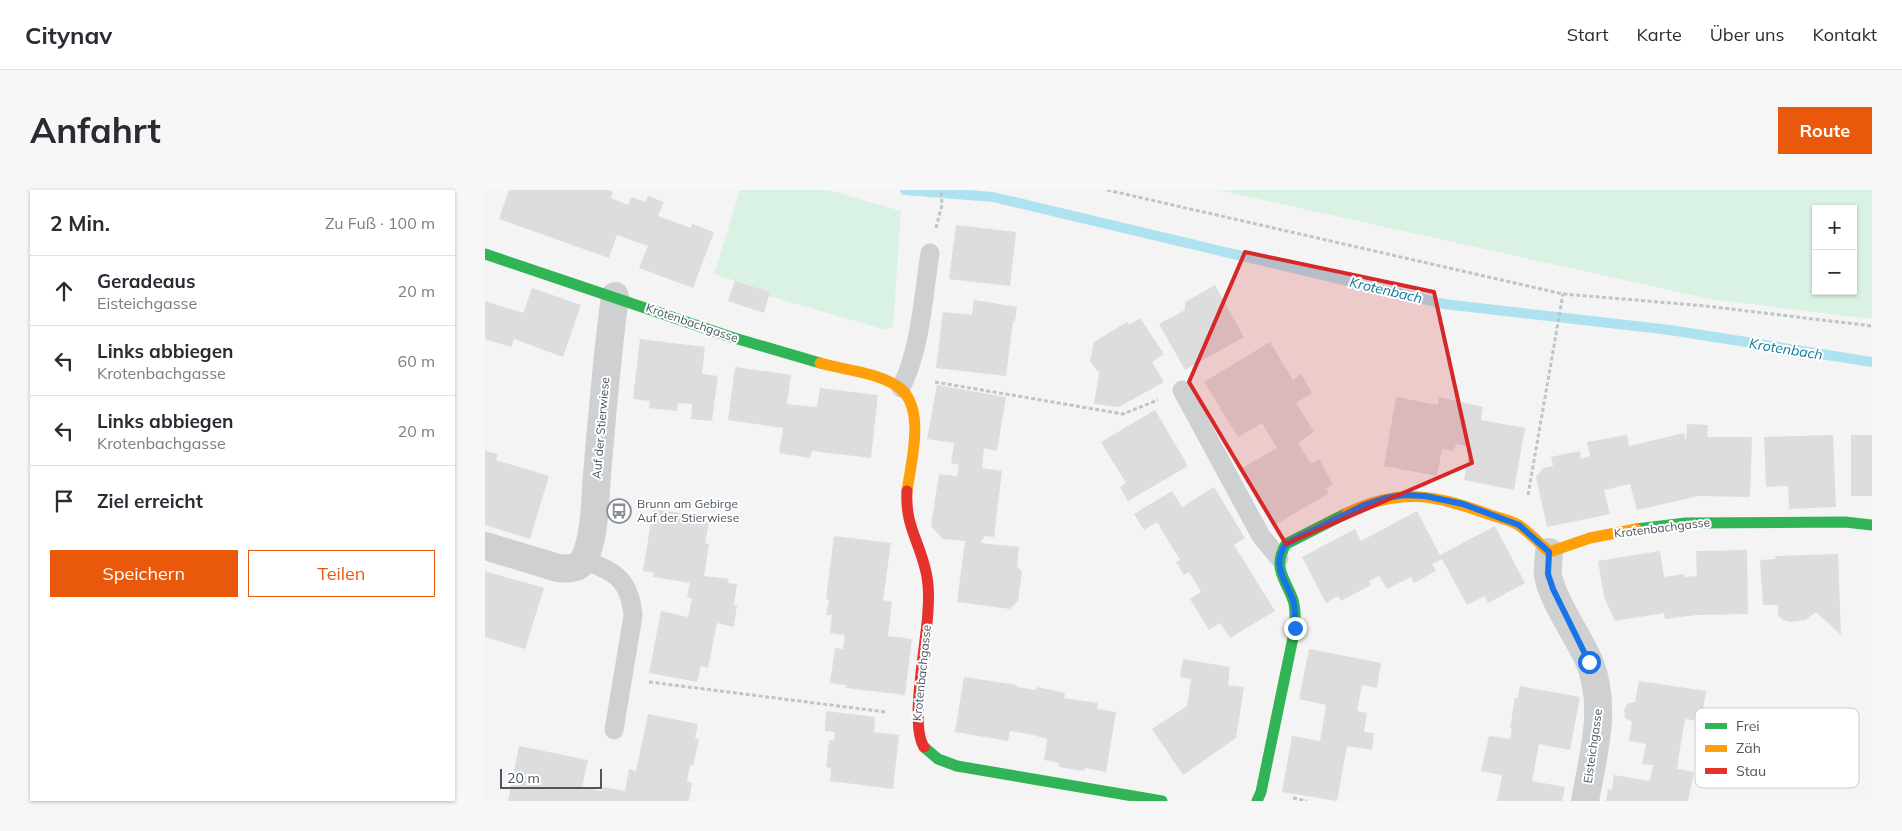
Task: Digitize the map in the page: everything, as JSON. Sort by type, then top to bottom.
[{"type":"street","name":"Krotenbachgasse","points":[[485,254],[615,296],[756,345],[817,363],[903,382],[914,416],[915,436],[906,495],[906,509],[927,574],[929,597],[917,716],[917,730],[921,744],[930,755],[957,766],[1162,801]]},
{"type":"street","name":"Auf der Stierwiese","points":[[584,560],[592,530],[615,296]]},
{"type":"street","points":[[1257,801],[1261,792],[1295,628],[1293,601],[1279,568],[1281,550],[1286,544],[1364,505],[1385,498],[1404,495],[1425,496],[1463,504],[1519,525],[1549,552]]},
{"type":"street","name":"Krotenbachgasse","points":[[1549,552],[1590,538],[1625,531],[1686,523],[1845,522],[1872,525]]},
{"type":"street","points":[[485,546],[558,568],[568,569],[577,566],[584,560]]},
{"type":"street","name":"Eisteichgasse","points":[[1549,552],[1548,574],[1553,589],[1589,662],[1599,705],[1599,725],[1585,801]]},
{"type":"lane","points":[[903,382],[915,348],[930,253]]},
{"type":"lane","points":[[1182,390],[1261,536],[1279,558]]},
{"type":"lane","points":[[584,560],[604,568],[622,581],[631,597],[633,616],[614,730]]},
{"type":"path","points":[[941,190],[942,205]]},
{"type":"path","points":[[1107,190],[1563,294],[1706,306],[1872,326]]},
{"type":"path","points":[[1519,525],[1527,502],[1563,294]]},
{"type":"path","points":[[903,382],[1123,414],[1182,390]]},
{"type":"path","points":[[624,678],[917,716]]},
{"type":"highlighted area","points":[[1245,252],[1434,292],[1472,463],[1286,544],[1189,382]]},
{"type":"green space","points":[[740,190],[828,190],[901,211],[893,327],[886,330],[769,296],[770,292],[714,274]]},
{"type":"green space","points":[[1218,190],[1872,190],[1872,319],[1710,299]]},
{"type":"building","points":[[509,190],[609,190],[613,192],[611,198],[628,205],[631,197],[645,202],[648,196],[664,202],[658,216],[691,228],[692,224],[714,232],[693,288],[639,268],[648,246],[617,235],[609,258],[499,219]]},
{"type":"building","points":[[956,225],[1016,232],[1010,286],[949,279]]},
{"type":"building","points":[[735,281],[770,292],[764,313],[728,301]]},
{"type":"building","points":[[1215,285],[1244,337],[1185,370],[1159,324],[1185,310],[1185,302]]},
{"type":"building","points":[[532,288],[581,305],[563,357],[514,339],[511,347],[485,339],[485,301],[523,313]]},
{"type":"building","points":[[974,300],[1017,307],[1015,321],[1013,321],[1006,376],[936,368],[943,312],[972,315]]},
{"type":"building","points":[[1140,318],[1164,354],[1152,362],[1164,382],[1119,407],[1094,404],[1099,373],[1090,361],[1094,342],[1127,322],[1129,325]]},
{"type":"building","points":[[640,339],[705,347],[702,374],[718,376],[712,421],[691,419],[692,404],[678,403],[677,411],[649,408],[650,401],[633,399]]},
{"type":"building","points":[[1270,342],[1293,380],[1301,374],[1312,393],[1296,403],[1314,432],[1298,443],[1311,464],[1319,459],[1333,484],[1326,489],[1329,493],[1275,525],[1242,468],[1277,448],[1262,423],[1238,437],[1204,382]]},
{"type":"building","points":[[735,367],[791,375],[787,404],[817,407],[820,388],[878,395],[871,458],[812,451],[810,458],[779,453],[783,428],[728,420]]},
{"type":"building","points":[[937,385],[1006,397],[997,451],[984,448],[982,468],[1002,471],[994,537],[985,536],[980,543],[1019,547],[1017,566],[1022,572],[1018,601],[1010,609],[957,602],[965,541],[943,539],[931,526],[939,474],[957,476],[959,465],[951,463],[954,443],[927,439]]},
{"type":"building","points":[[1396,397],[1438,405],[1439,397],[1483,407],[1481,420],[1525,428],[1514,490],[1464,480],[1470,447],[1456,444],[1454,451],[1442,449],[1437,476],[1384,466]]},
{"type":"building","points":[[1155,410],[1188,466],[1128,501],[1120,487],[1126,483],[1101,442]]},
{"type":"building","points":[[1687,424],[1708,425],[1707,437],[1752,437],[1750,497],[1699,496],[1637,510],[1630,484],[1604,490],[1610,514],[1547,527],[1536,477],[1543,468],[1553,466],[1551,457],[1580,451],[1581,459],[1590,456],[1587,442],[1627,435],[1629,446],[1684,433],[1686,442]]},
{"type":"building","points":[[1833,435],[1836,507],[1789,509],[1788,486],[1766,487],[1764,437]]},
{"type":"building","points":[[1851,435],[1872,435],[1872,496],[1851,496]]},
{"type":"building","points":[[485,451],[498,454],[496,460],[549,476],[530,539],[485,525]]},
{"type":"building","points":[[1214,487],[1245,538],[1234,545],[1275,611],[1230,638],[1220,623],[1209,630],[1190,599],[1201,592],[1189,572],[1184,575],[1176,562],[1180,560],[1157,522],[1144,530],[1134,514],[1172,491],[1182,507]]},
{"type":"building","points":[[653,509],[695,515],[694,520],[709,522],[705,543],[709,544],[704,576],[729,579],[728,583],[737,584],[734,605],[737,605],[734,627],[717,623],[708,668],[701,666],[697,682],[649,673],[661,611],[688,617],[692,599],[687,597],[690,583],[653,577],[654,573],[643,571]]},
{"type":"building","points":[[1417,511],[1440,555],[1495,526],[1525,583],[1488,603],[1485,596],[1467,605],[1442,559],[1432,564],[1436,571],[1414,583],[1411,577],[1387,589],[1379,576],[1369,581],[1371,585],[1341,601],[1338,596],[1326,603],[1302,557],[1355,529],[1361,541]]},
{"type":"building","points":[[834,536],[891,543],[883,600],[892,602],[888,636],[912,639],[905,695],[846,688],[846,685],[830,683],[835,648],[843,649],[845,635],[830,633],[832,615],[826,615],[829,600],[826,599]]},
{"type":"building","points":[[1747,550],[1748,614],[1697,615],[1665,619],[1664,613],[1615,621],[1604,597],[1598,561],[1660,551],[1664,577],[1684,574],[1685,577],[1697,576],[1696,551]]},
{"type":"building","points":[[1838,554],[1841,635],[1816,612],[1805,620],[1790,622],[1783,620],[1778,615],[1778,605],[1763,605],[1760,560],[1776,559],[1775,556]]},
{"type":"building","points":[[485,571],[544,588],[525,649],[485,637]]},
{"type":"building","points":[[1309,649],[1381,663],[1377,688],[1362,685],[1357,711],[1367,713],[1364,732],[1374,733],[1372,750],[1347,746],[1337,801],[1282,792],[1292,736],[1320,741],[1326,705],[1299,699]]},
{"type":"building","points":[[1183,659],[1230,667],[1228,685],[1244,687],[1236,738],[1183,775],[1152,729],[1187,706],[1191,679],[1180,677]]},
{"type":"building","points":[[964,677],[1017,685],[1017,687],[1036,690],[1037,687],[1065,693],[1064,698],[1098,703],[1097,709],[1116,712],[1106,772],[1085,768],[1084,771],[1059,767],[1059,763],[1044,760],[1047,739],[1029,734],[1010,731],[1008,741],[955,732]]},
{"type":"building","points":[[1639,681],[1706,691],[1703,708],[1695,708],[1695,721],[1685,719],[1680,749],[1677,769],[1694,772],[1688,801],[1606,801],[1608,789],[1612,790],[1614,775],[1650,781],[1653,765],[1642,764],[1646,744],[1629,741],[1632,722],[1625,718],[1624,710],[1627,704],[1635,702]]},
{"type":"building","points":[[1520,686],[1580,697],[1570,750],[1539,744],[1532,781],[1565,787],[1562,801],[1497,801],[1502,775],[1481,771],[1489,736],[1510,739],[1515,698],[1518,698]]},
{"type":"building","points":[[826,711],[875,717],[874,732],[899,735],[893,789],[830,781],[831,768],[826,767],[829,740],[834,741],[835,732],[825,731]]},
{"type":"building","points":[[648,714],[698,724],[695,738],[699,739],[693,766],[690,765],[687,781],[692,783],[689,801],[508,801],[519,746],[588,760],[582,787],[602,791],[603,787],[625,791],[629,769],[636,771]]},
{"type":"waterway","name":"Krotenbach","points":[[905,190],[993,197],[1444,304],[1670,330],[1872,362]]},
{"type":"traffic: fast","points":[[485,254],[731,337],[820,363]]},
{"type":"traffic: fast","points":[[1257,801],[1261,792],[1295,628],[1294,603],[1281,573],[1280,560],[1282,552],[1286,544],[1347,513]]},
{"type":"traffic: fast","points":[[1636,529],[1686,523],[1845,522],[1872,525]]},
{"type":"traffic: fast","points":[[924,747],[938,759],[957,766],[1162,801]]},
{"type":"traffic: slow","points":[[820,363],[879,377],[897,386],[906,395],[912,406],[915,435],[907,491]]},
{"type":"traffic: slow","points":[[1347,513],[1366,505],[1401,497],[1434,498],[1469,507],[1513,522],[1524,529],[1549,552],[1590,538],[1636,529]]},
{"type":"traffic: jam","points":[[907,491],[908,513],[925,568],[928,589],[927,624],[918,702],[920,736],[924,747]]},
{"type":"place","name":"Brunn am Gebirge Auf der Stierwiese","points":[[619,511]]},
{"type":"route","points":[[1295,628],[1293,601],[1279,568],[1281,550],[1286,544],[1364,505],[1385,498],[1404,495],[1425,496],[1463,504],[1519,525],[1549,552],[1548,574],[1553,589],[1589,662]]}]
